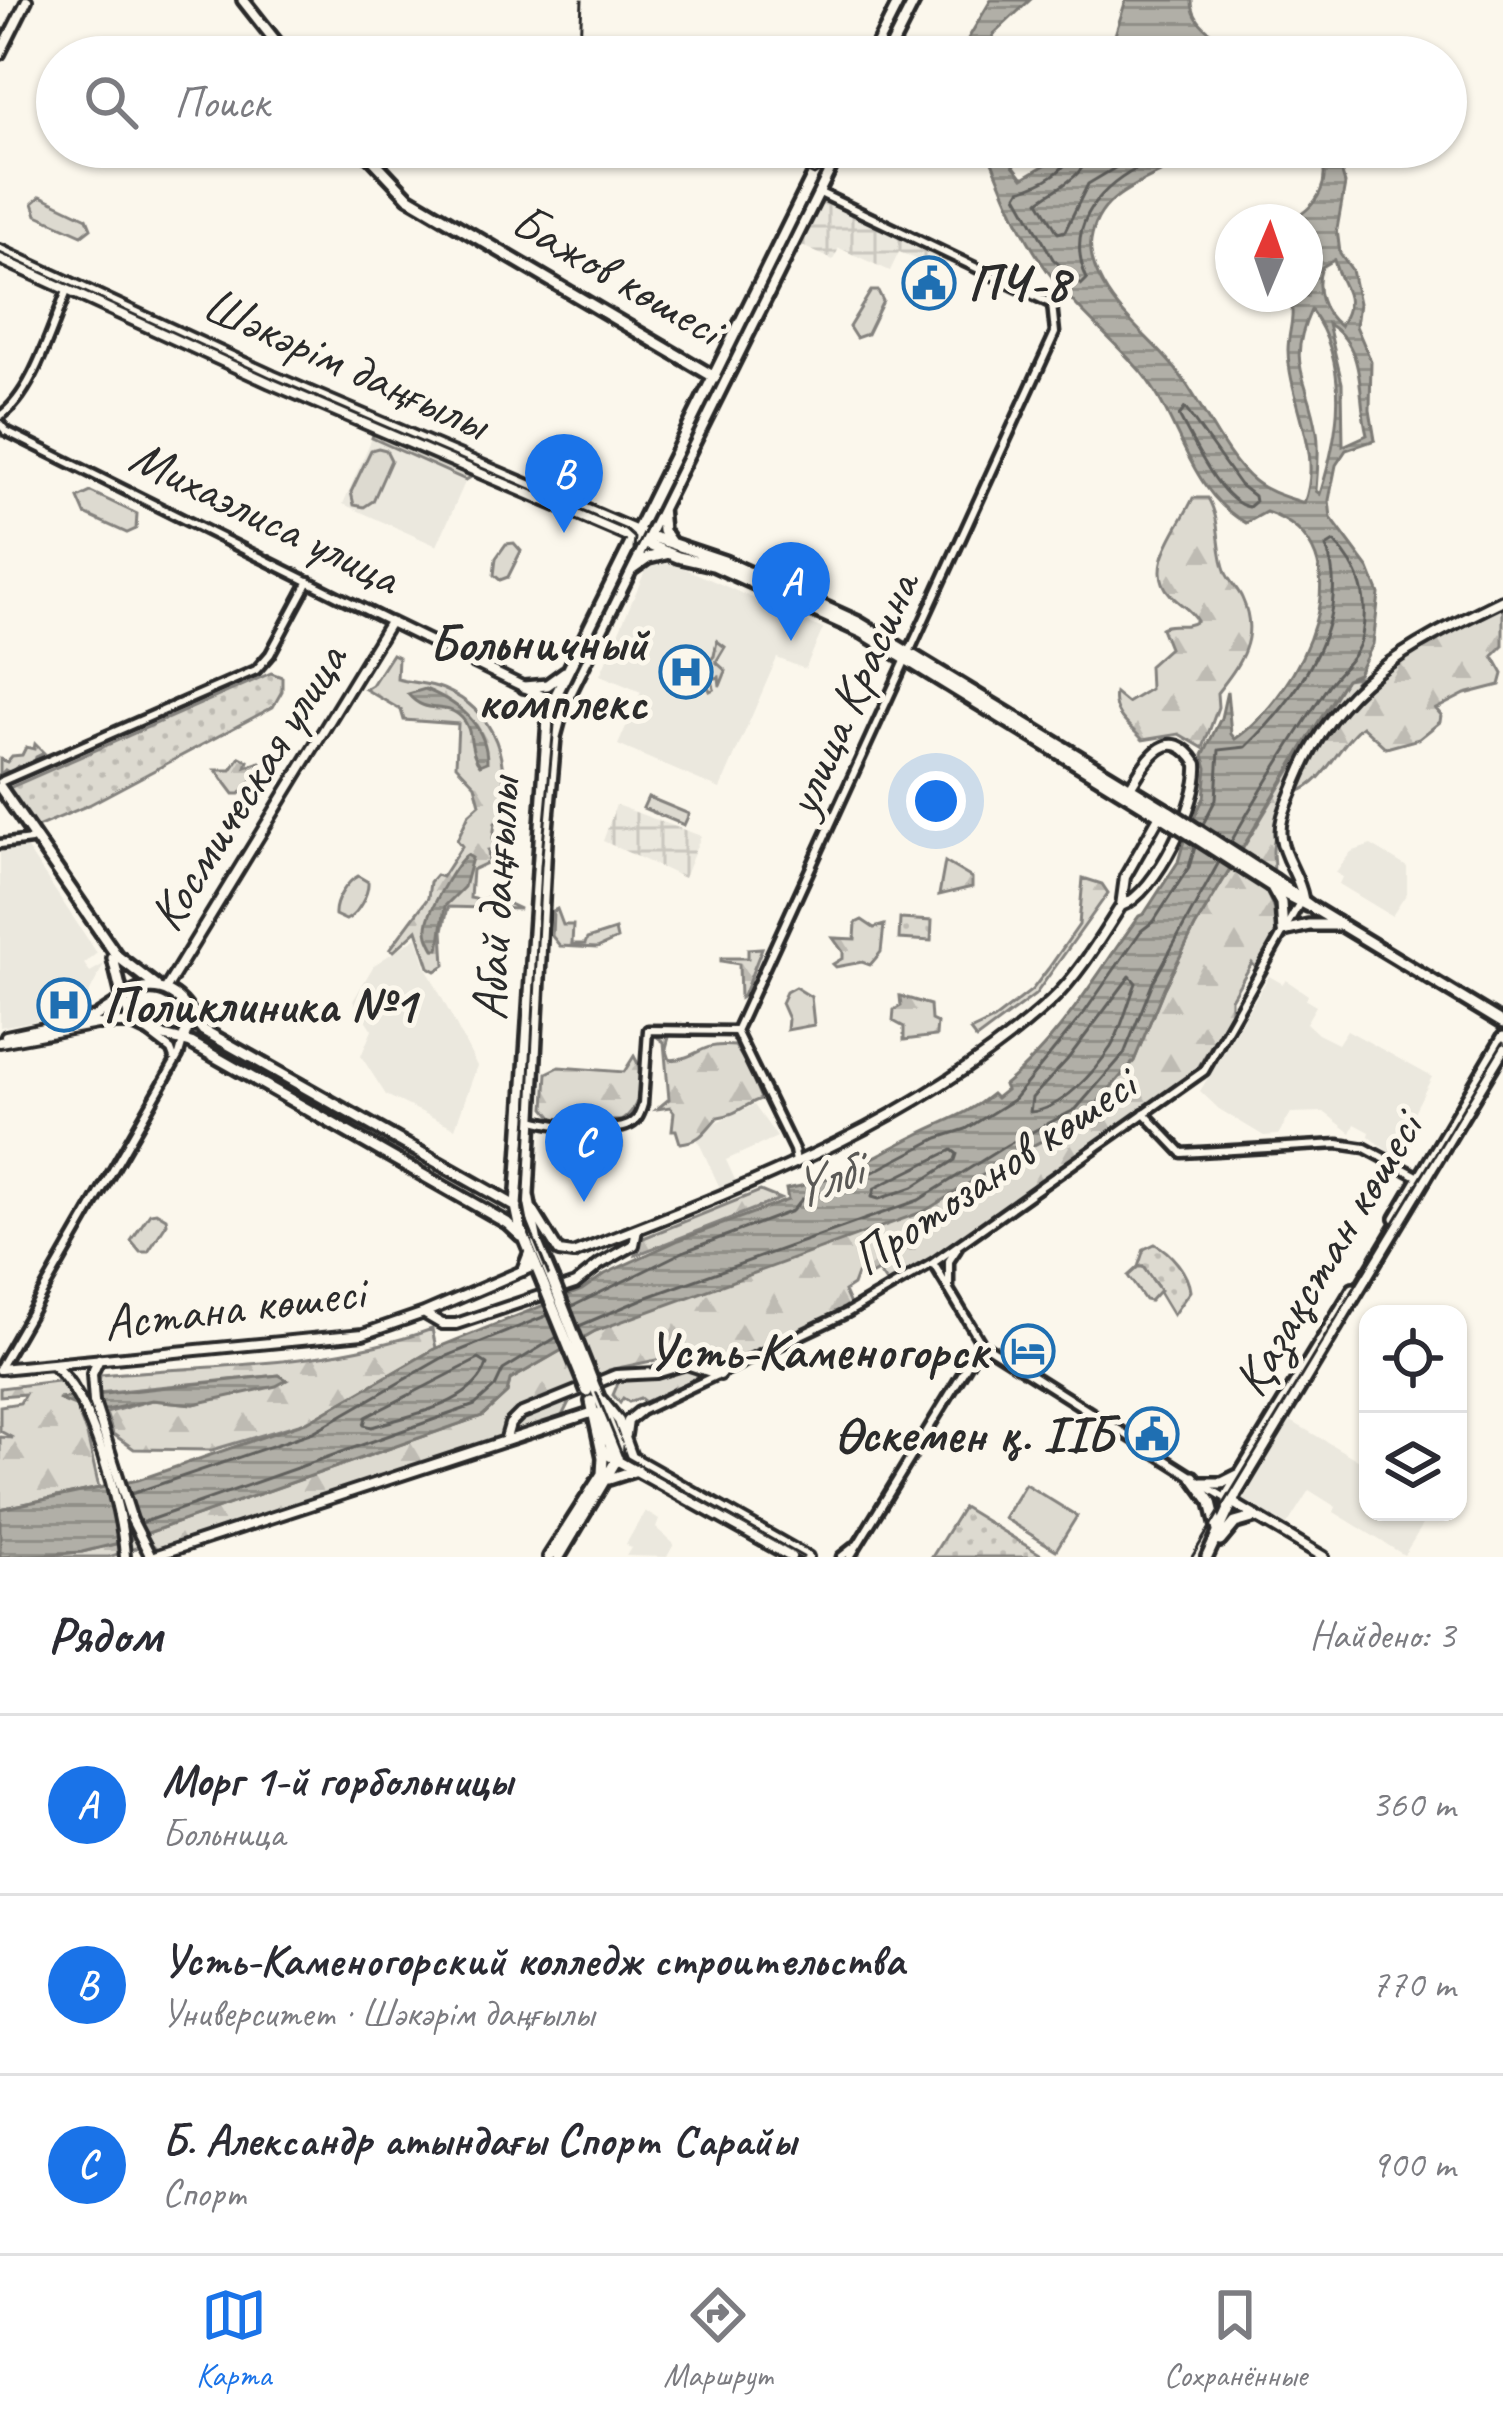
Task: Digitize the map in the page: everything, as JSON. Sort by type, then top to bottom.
[{"type":"main road","points":[[0,54],[27,0]]},
{"type":"main road","points":[[243,0],[271,36]]},
{"type":"main road","points":[[882,36],[900,0]]},
{"type":"main road","points":[[897,36],[915,0]]},
{"type":"main road","name":"Бажов көшесі","points":[[379,168],[416,202],[718,379]]},
{"type":"main road","name":"Абай даңғылы","points":[[558,704],[627,573],[640,537],[661,506],[817,168]]},
{"type":"main road","name":"Абай даңғылы","points":[[516,1207],[526,1118],[542,762],[558,704],[569,668],[830,168]]},
{"type":"main road","name":"Шәкәрім даңғылы","points":[[0,250],[69,287]]},
{"type":"main road","name":"Шәкәрім даңғылы","points":[[0,260],[640,537],[714,561],[808,603],[909,657],[1165,815]]},
{"type":"main road","points":[[627,573],[648,558],[674,550],[664,535],[661,506]]},
{"type":"main road","points":[[1301,901],[1281,837],[1282,819],[1307,756],[1327,723],[1353,691],[1384,666],[1503,600]]},
{"type":"main road","name":"Михаэлиса улица","points":[[390,622],[558,704]]},
{"type":"main road","name":"Космическая улица","points":[[161,988],[390,622]]},
{"type":"main road","points":[[524,687],[547,685],[569,668]]},
{"type":"main road","points":[[530,1207],[566,1256],[796,1162],[918,1098],[1025,1021],[1063,987],[1120,906],[1137,897],[1172,850],[1196,783],[1197,764],[1182,749],[1162,747],[1131,786]]},
{"type":"main road","name":"Шәкәрім даңғылы","points":[[1114,780],[1131,786],[1165,815]]},
{"type":"main road","points":[[0,788],[114,958],[133,1024]]},
{"type":"main road","points":[[1120,906],[1121,886],[1165,815],[1502,1022],[1503,1037]]},
{"type":"main road","points":[[30,836],[117,956],[181,1000],[203,1030],[516,1207],[525,1215],[531,1246],[523,1270]]},
{"type":"main road","points":[[1274,884],[1283,931],[1309,925],[1343,926]]},
{"type":"main road","points":[[1121,886],[1127,895],[1137,897]]},
{"type":"main road","points":[[0,1040],[95,1017],[138,988],[161,988]]},
{"type":"main road","points":[[183,1040],[192,1016]]},
{"type":"main road","points":[[0,1040],[97,1024],[133,1024],[183,1040],[508,1223],[531,1246]]},
{"type":"main road","name":"Қазақстан көшесі","points":[[1230,1506],[1503,1037]]},
{"type":"main road","name":"Қазақстан көшесі","points":[[1474,1092],[1503,1049]]},
{"type":"main road","points":[[305,1108],[315,1091]]},
{"type":"main road","name":"Абай даңғылы","points":[[526,1118],[531,1246],[548,1281]]},
{"type":"main road","points":[[483,1209],[494,1192]]},
{"type":"main road","points":[[424,1313],[442,1324],[456,1324],[575,1284],[628,1250],[637,1229]]},
{"type":"main road","points":[[531,1246],[550,1235]]},
{"type":"main road","name":"Абай даңғылы","points":[[531,1246],[548,1281]]},
{"type":"main road","name":"Астана көшесі","points":[[0,1368],[361,1334],[424,1313],[536,1264]]},
{"type":"main road","points":[[548,1281],[593,1398],[628,1457],[791,1557]]},
{"type":"main road","name":"Қазақстан көшесі","points":[[1209,1553],[1240,1474],[1330,1333]]},
{"type":"main road","points":[[99,1359],[92,1374],[94,1402],[132,1520],[151,1557],[506,1439],[593,1398]]},
{"type":"main road","points":[[52,1364],[68,1378],[84,1406],[122,1523],[125,1555]]},
{"type":"main road","points":[[506,1439],[510,1424],[520,1414],[609,1376],[656,1373],[686,1364],[720,1375]]},
{"type":"main road","points":[[593,1398],[622,1415],[640,1412]]},
{"type":"main road","points":[[549,1557],[602,1474],[593,1398]]},
{"type":"main road","points":[[613,1412],[628,1457]]},
{"type":"main road","points":[[605,1483],[628,1457],[628,1421],[640,1412]]},
{"type":"main road","points":[[600,1446],[808,1557]]},
{"type":"main road","points":[[559,1557],[605,1483],[628,1457]]},
{"type":"main road","points":[[1198,1480],[1222,1483],[1240,1474]]},
{"type":"main road","points":[[1198,1480],[1219,1533]]},
{"type":"main road","points":[[1230,1506],[1324,1557]]},
{"type":"main road","points":[[1209,1553],[1235,1523],[1258,1518]]},
{"type":"street","name":"улица Красина","points":[[736,1031],[1055,333],[1052,304],[818,191]]},
{"type":"street","points":[[0,420],[26,386],[69,287]]},
{"type":"street","name":"Михаэлиса улица","points":[[0,420],[6,431],[390,622]]},
{"type":"street","points":[[0,788],[256,670],[309,581]]},
{"type":"street","points":[[0,844],[30,836]]},
{"type":"street","points":[[1274,884],[1291,882],[1293,871]]},
{"type":"street","name":"Протозанов көшесі","points":[[640,1412],[847,1313],[933,1263],[1204,1072],[1301,901]]},
{"type":"street","points":[[145,1030],[171,1050],[174,1062]]},
{"type":"street","points":[[526,1118],[621,1129],[633,1123],[643,1104],[648,1030],[736,1031],[796,1162]]},
{"type":"street","points":[[0,1368],[183,1040]]},
{"type":"street","points":[[1144,1113],[1181,1153],[1338,1144],[1365,1148],[1422,1179]]},
{"type":"street","points":[[950,1291],[949,1261],[962,1242]]},
{"type":"street","points":[[933,1263],[981,1343],[1198,1480],[1230,1506]]},
{"type":"street","points":[[845,1557],[981,1343]]},
{"type":"shaded area","points":[[823,197],[948,260],[943,270],[899,252],[890,271],[839,248],[833,260],[800,245]]},
{"type":"shaded area","points":[[372,438],[466,480],[437,546],[343,504]]},
{"type":"shaded area","name":"Больничный комплекс","points":[[661,558],[823,629],[805,669],[777,658],[720,789],[618,745],[641,692],[600,675],[649,562]]},
{"type":"shaded area","points":[[616,805],[701,836],[684,878],[603,841]]},
{"type":"shaded area","points":[[1371,845],[1407,867],[1407,893],[1392,916],[1339,884],[1342,877],[1333,871],[1351,852]]},
{"type":"shaded area","points":[[26,847],[97,953],[84,964],[90,972],[104,964],[79,1013],[0,1027],[0,850]]},
{"type":"shaded area","points":[[417,937],[426,967],[477,1066],[455,1128],[386,1095],[361,1056],[372,1030],[353,1001],[374,965]]},
{"type":"shaded area","points":[[1269,976],[1283,984],[1286,980],[1308,995],[1306,1000],[1316,1006],[1306,1023],[1318,1034],[1338,1044],[1347,1030],[1432,1077],[1392,1155],[1370,1132],[1355,1124],[1351,1133],[1324,1112],[1291,1113],[1278,1135],[1264,1136],[1219,1109],[1200,1091]]},
{"type":"shaded area","points":[[754,1105],[777,1137],[726,1160],[736,1182],[720,1188],[694,1132]]},
{"type":"shaded area","points":[[1291,1421],[1359,1461],[1359,1521],[1425,1521],[1404,1555],[1334,1512],[1336,1507],[1309,1490],[1287,1525],[1239,1498]]},
{"type":"shaded area","points":[[645,1511],[659,1520],[656,1528],[674,1544],[667,1557],[626,1556],[631,1548],[626,1544]]},
{"type":"green space","points":[[41,196],[87,218],[91,228],[82,235],[37,215],[33,203]]},
{"type":"green space","points":[[871,291],[878,291],[883,301],[867,334],[856,338],[849,327]]},
{"type":"green space","points":[[374,431],[473,472],[471,477],[466,480],[372,438]]},
{"type":"green space","points":[[371,450],[386,450],[391,460],[373,501],[364,507],[354,505],[351,492]]},
{"type":"green space","points":[[91,492],[137,514],[136,529],[127,533],[85,514],[78,498]]},
{"type":"green space","points":[[1193,498],[1208,498],[1212,507],[1223,564],[1242,598],[1249,625],[1240,660],[1217,693],[1218,707],[1203,748],[1179,734],[1143,740],[1123,719],[1115,700],[1115,693],[1127,703],[1150,689],[1149,666],[1169,648],[1161,628],[1197,621],[1170,594],[1161,571],[1167,546]]},
{"type":"green space","points":[[514,543],[521,551],[508,577],[500,580],[494,575],[496,558],[506,544]]},
{"type":"green space","points":[[1503,605],[1503,646],[1493,656],[1503,674],[1500,685],[1465,694],[1436,709],[1440,722],[1419,739],[1386,748],[1362,726],[1324,772],[1297,792],[1334,724],[1379,676],[1435,639]]},
{"type":"green space","points":[[717,641],[725,647],[716,662],[726,671],[720,686],[719,677],[712,679],[714,689],[710,691],[706,682],[696,682],[692,676],[696,669],[691,666],[697,652],[702,654],[701,671],[714,656]]},
{"type":"green space","points":[[392,654],[398,657],[397,679],[443,689],[477,711],[496,741],[504,776],[504,815],[495,823],[493,838],[499,849],[488,850],[489,862],[472,870],[470,898],[492,896],[520,909],[448,907],[443,930],[445,965],[436,971],[429,967],[417,930],[394,951],[390,949],[428,898],[430,882],[436,875],[442,877],[462,846],[457,840],[469,814],[480,804],[475,785],[456,765],[458,724],[404,720],[401,710],[365,689]]},
{"type":"green space","points":[[271,673],[282,677],[282,691],[273,707],[89,805],[35,828],[7,789]]},
{"type":"green space","points":[[1359,677],[1308,752],[1281,814],[1273,844],[1273,873],[1265,889],[1279,934],[1257,969],[1252,963],[1231,999],[1231,1012],[1198,1068],[948,1249],[888,1285],[878,1271],[867,1277],[857,1274],[844,1291],[851,1307],[721,1368],[689,1353],[609,1370],[571,1398],[561,1418],[159,1551],[151,1543],[109,1557],[26,1557],[119,1543],[482,1416],[507,1393],[510,1380],[595,1331],[1013,1156],[1083,1119],[1134,1061],[1195,927],[1346,679]]},
{"type":"green space","points":[[35,744],[44,753],[34,764],[0,775],[0,759],[7,762],[22,755],[26,747],[34,749]]},
{"type":"green space","points":[[277,750],[281,759],[266,782],[252,780],[240,794],[234,794],[216,770],[231,770],[240,757],[248,761],[246,767],[260,762],[267,767],[269,756]]},
{"type":"green space","points":[[648,797],[689,814],[684,825],[643,808]]},
{"type":"green space","points":[[945,862],[972,878],[972,887],[939,895]]},
{"type":"green space","points":[[358,876],[368,882],[367,892],[346,920],[335,915],[336,904]]},
{"type":"green space","points":[[1083,878],[1102,884],[1108,893],[1035,995],[976,1039],[970,1031],[1032,990],[1079,925]]},
{"type":"green space","points":[[557,909],[563,925],[573,925],[572,944],[585,944],[587,939],[615,930],[617,939],[597,948],[560,946],[552,936]]},
{"type":"green space","points":[[900,919],[932,921],[931,941],[899,939]]},
{"type":"green space","points":[[862,920],[874,928],[884,925],[881,952],[870,965],[836,967],[833,964],[843,958],[843,952],[833,938],[855,939],[856,923]]},
{"type":"green space","points":[[762,948],[740,998],[739,964],[721,958],[748,958],[748,949]]},
{"type":"green space","points":[[795,987],[811,997],[814,1025],[787,1030],[781,1003]]},
{"type":"green space","points":[[900,996],[930,1005],[936,1036],[904,1040],[904,1027],[893,1021],[894,1010],[901,1006]]},
{"type":"green space","points":[[203,1033],[309,1093],[304,1102],[198,1042]]},
{"type":"green space","points":[[652,1033],[669,1037],[670,1060],[714,1046],[735,1046],[761,1099],[718,1117],[698,1138],[680,1143],[672,1130],[674,1112],[670,1107],[657,1109],[669,1099],[664,1042]]},
{"type":"green space","points":[[634,1056],[640,1091],[634,1108],[621,1121],[555,1120],[545,1108],[547,1073],[559,1067],[624,1072]]},
{"type":"green space","points":[[319,1098],[478,1187],[472,1198],[313,1108]]},
{"type":"green space","points":[[570,1131],[614,1133],[622,1148],[582,1150],[570,1139]]},
{"type":"green space","points":[[760,1191],[780,1199],[636,1255],[641,1239]]},
{"type":"green space","points":[[156,1212],[167,1223],[148,1252],[140,1252],[131,1241],[150,1213]]},
{"type":"green space","points":[[1155,1244],[1178,1264],[1189,1284],[1190,1291],[1173,1315],[1144,1267],[1138,1267],[1144,1249]]},
{"type":"green space","points":[[1143,1267],[1160,1290],[1150,1301],[1128,1276]]},
{"type":"green space","points":[[432,1329],[436,1348],[309,1421],[212,1450],[134,1449],[113,1434],[106,1413],[152,1400],[194,1404],[285,1379],[279,1375],[98,1393],[100,1375],[310,1358]]},
{"type":"green space","points":[[686,1366],[697,1371],[697,1378],[645,1402],[623,1398],[620,1403],[613,1395],[619,1381]]},
{"type":"green space","points":[[65,1380],[87,1435],[99,1488],[0,1509],[0,1437],[13,1438],[0,1431],[0,1406],[20,1403],[25,1394],[0,1396],[0,1388]]},
{"type":"green space","points":[[1025,1484],[1077,1516],[1056,1550],[1004,1518]]},
{"type":"green space","points":[[963,1507],[1045,1557],[932,1557]]},
{"type":"water","points":[[991,0],[1030,0],[994,36],[970,36]]},
{"type":"water","points":[[1126,0],[1192,0],[1198,20],[1218,36],[1115,36]]},
{"type":"water","name":"Үлбі","points":[[995,168],[1015,168],[1023,178],[1040,168],[1168,168],[1107,206],[1091,240],[1095,266],[1118,307],[1180,375],[1243,471],[1266,489],[1304,503],[1310,465],[1290,369],[1292,312],[1310,312],[1299,359],[1317,432],[1316,491],[1320,494],[1338,400],[1332,354],[1312,312],[1323,312],[1323,304],[1340,326],[1348,299],[1334,260],[1323,266],[1323,204],[1312,204],[1324,181],[1323,168],[1340,168],[1345,184],[1337,229],[1340,253],[1352,270],[1359,303],[1356,326],[1371,361],[1375,440],[1346,450],[1336,465],[1329,500],[1331,518],[1369,569],[1379,594],[1373,644],[1358,674],[1346,679],[1310,735],[1195,927],[1134,1061],[1083,1119],[925,1211],[595,1331],[510,1380],[507,1393],[482,1416],[119,1543],[82,1552],[0,1557],[0,1509],[138,1480],[309,1421],[436,1348],[582,1290],[605,1274],[679,1240],[788,1200],[786,1189],[839,1174],[992,1094],[996,1098],[1060,1027],[1178,862],[1204,797],[1207,768],[1203,755],[1221,718],[1227,691],[1235,739],[1282,690],[1301,658],[1315,623],[1321,588],[1316,557],[1298,530],[1266,512],[1246,523],[1211,493],[1142,373],[1042,263]],"holes":[[[1328,324],[1341,334],[1359,374],[1367,435],[1343,446],[1342,383]]]},
{"type":"water","points":[[425,689],[468,716],[482,736],[487,762],[480,765],[476,759],[462,718],[422,705],[408,694]]},
{"type":"water","points":[[467,855],[472,858],[464,887],[445,906],[439,949],[434,949],[427,932],[430,914]]},
{"type":"water","points":[[279,1375],[287,1380],[276,1386],[194,1404],[152,1400],[107,1410],[58,1399]]},
{"type":"tram line","points":[[580,36],[582,0]]},
{"type":"tram line","points":[[888,36],[906,0]]},
{"type":"tram line","points":[[799,168],[814,175],[824,169]]},
{"type":"tram line","points":[[803,1557],[622,1455],[523,1212],[541,866],[555,714],[825,168]]},
{"type":"tram line","points":[[0,253],[272,378],[626,530],[635,538],[634,549]]},
{"type":"tram line","points":[[1192,1557],[1503,1042]]},
{"type":"place","name":"ПЧ-8","points":[[929,283]]},
{"type":"place","name":"Усть-Каменогорский колледж строительства","points":[[564,533]]},
{"type":"place","name":"Морг 1-й горбольницы","points":[[791,641]]},
{"type":"place","name":"Больничный комплекс","points":[[686,672]]},
{"type":"place","name":"Поликлиника №1","points":[[64,1005]]},
{"type":"place","name":"Б. Александр атындағы Спорт Сарайы","points":[[584,1202]]},
{"type":"place","name":"Усть-Каменогорск","points":[[1028,1351]]},
{"type":"place","name":"Өскемен қ. ІІБ","points":[[1152,1434]]}]
